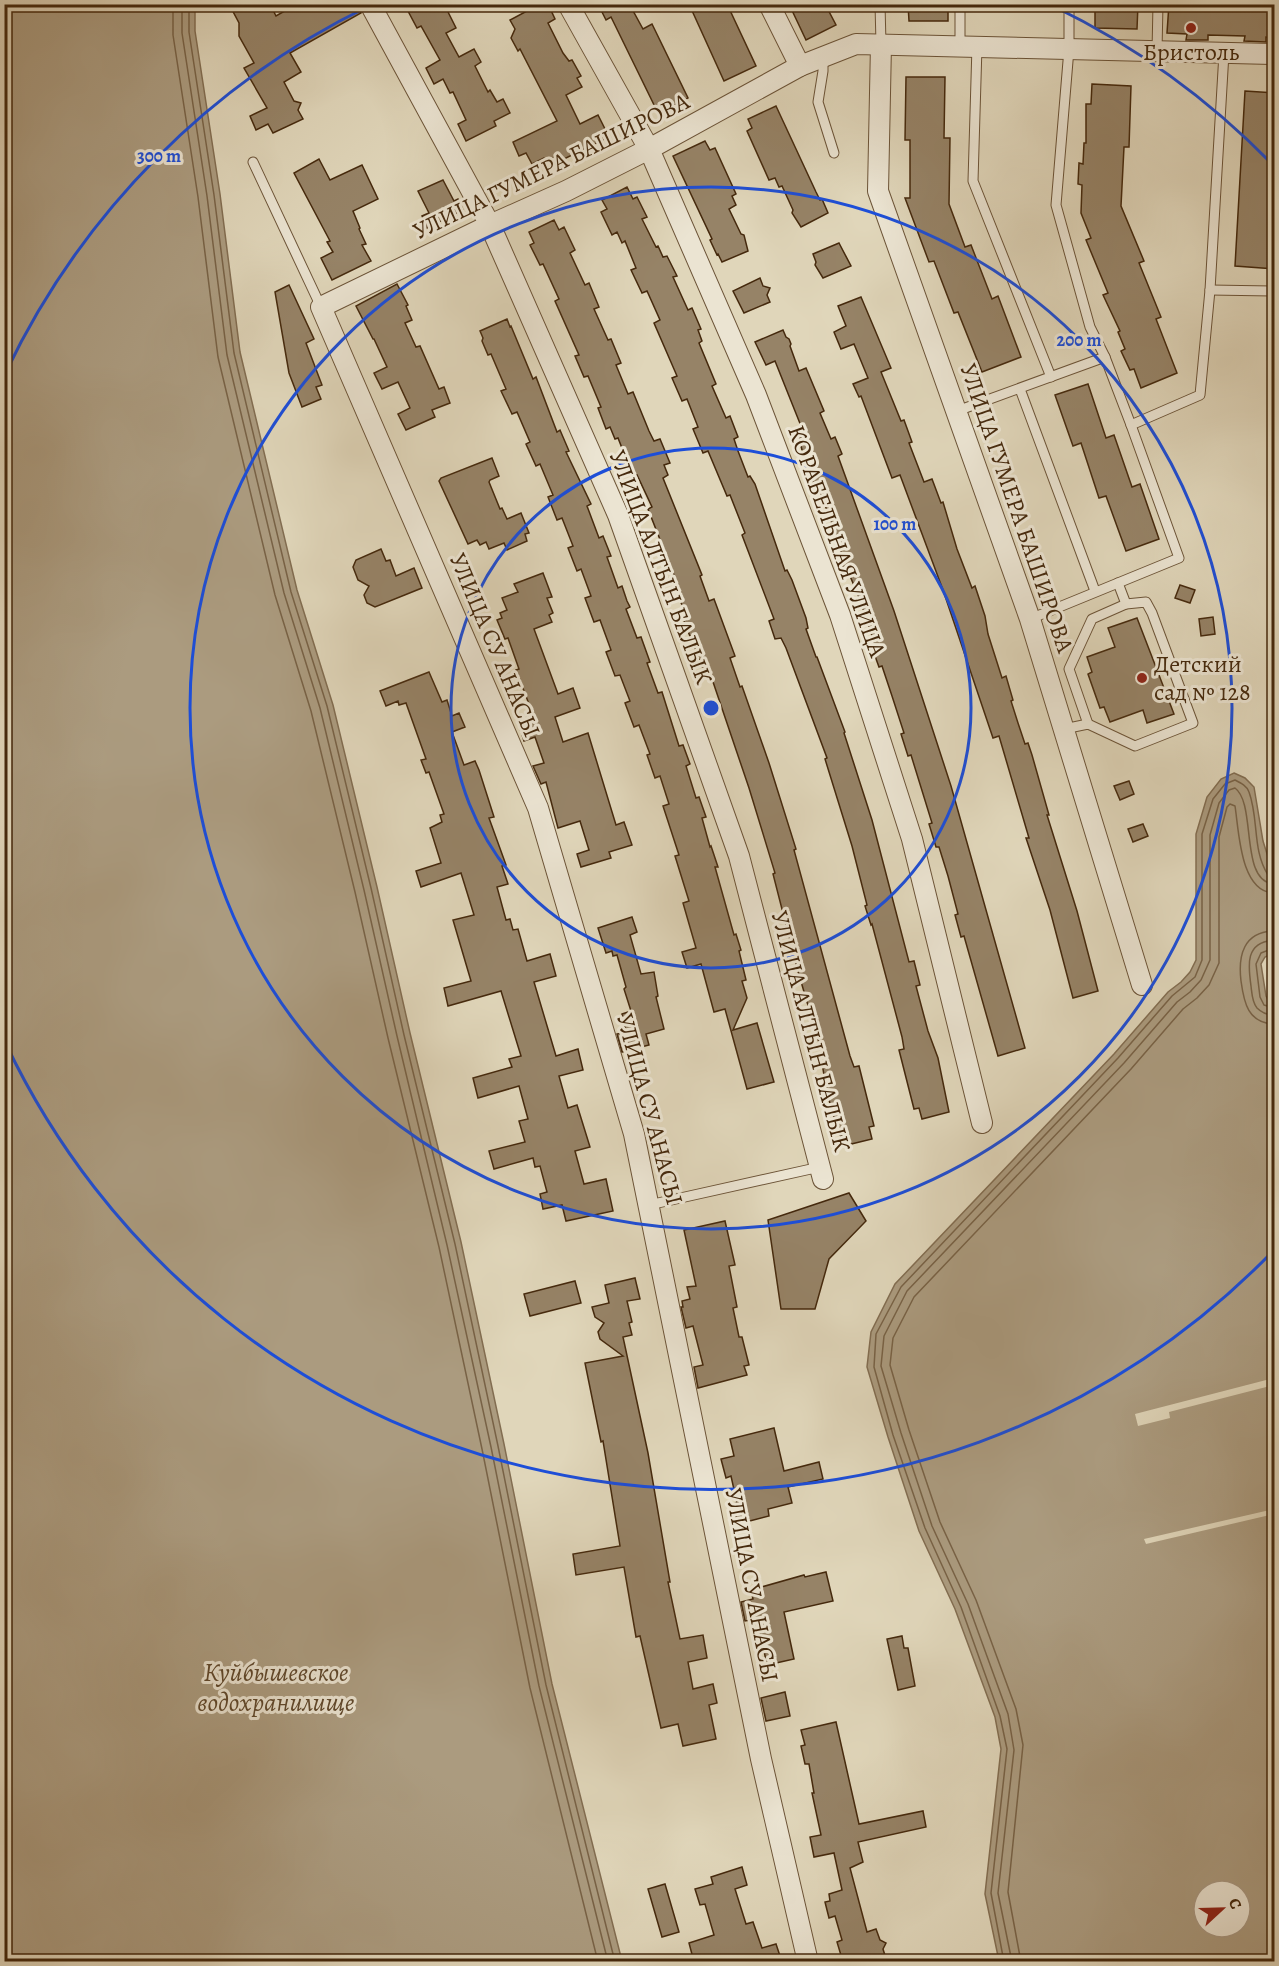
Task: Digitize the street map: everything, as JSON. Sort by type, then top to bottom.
[{"type":"street","name":"УЛИЦА АЛТЫН БАЛЫК","points":[[370,4],[490,225],[618,515],[739,856],[822,1173]]},
{"type":"street","name":"КОРАБЕЛЬНАЯ УЛИЦА","points":[[568,4],[649,149],[756,395],[840,615],[912,840],[982,1123]]},
{"type":"street","points":[[769,4],[800,66]]},
{"type":"street","name":"УЛИЦА ГУМЕРА БАШИРОВА","points":[[321,307],[566,191],[649,149],[800,66],[856,44],[1275,54]]},
{"type":"street","name":"УЛИЦА ГУМЕРА БАШИРОВА","points":[[881,44],[878,191],[1030,619],[1142,985]]},
{"type":"street","name":"УЛИЦА СУ АНАСЫ","points":[[321,307],[538,808],[634,1134],[758,1748],[808,1962]]},
{"type":"lane","points":[[880,4],[881,44]]},
{"type":"lane","points":[[960,4],[968,46],[972,181],[1051,376]]},
{"type":"lane","points":[[1030,619],[1179,558],[1131,425],[1090,327],[1056,205],[1069,49],[1069,4]]},
{"type":"lane","points":[[1157,51],[1158,4]]},
{"type":"lane","points":[[1131,425],[1200,395],[1210,290],[1224,53]]},
{"type":"lane","points":[[823,57],[818,102],[834,153]]},
{"type":"lane","points":[[253,162],[321,307]]},
{"type":"lane","points":[[1210,290],[1275,291]]},
{"type":"lane","points":[[957,411],[1104,357]]},
{"type":"lane","points":[[1020,388],[1095,591]]},
{"type":"lane","points":[[1118,583],[1126,604]]},
{"type":"lane","points":[[1064,729],[1088,724],[1135,746],[1193,723],[1146,602],[1126,604],[1092,619],[1069,669],[1088,724]]},
{"type":"lane","points":[[649,1205],[822,1173]]},
{"type":"water","name":"Куйбышевское водохранилище","points":[[5,4],[195,5],[195,31],[220,194],[240,352],[297,590],[333,705],[377,887],[461,1242],[552,1684],[622,1961],[5,1961]]},
{"type":"water","points":[[1234,773],[1245,778],[1254,787],[1263,841],[1274,876],[1274,953],[1265,957],[1261,964],[1266,996],[1268,1000],[1274,1002],[1274,1961],[999,1961],[985,1894],[1001,1749],[995,1717],[955,1609],[919,1531],[888,1437],[867,1367],[871,1332],[895,1284],[1114,1054],[1168,992],[1190,972],[1196,960],[1196,834],[1207,797],[1221,779]]},
{"type":"pier","points":[[1274,1378],[1274,1385],[1169,1412],[1170,1418],[1138,1426],[1135,1414]]},
{"type":"pier","points":[[1274,1509],[1274,1514],[1146,1544],[1144,1539]]},
{"type":"building","points":[[229,4],[270,4],[276,16],[297,4],[358,4],[361,13],[290,53],[301,72],[284,82],[294,101],[301,103],[298,110],[303,119],[273,133],[268,124],[256,130],[250,116],[267,108],[244,68],[254,63],[239,36],[239,23]]},
{"type":"building","points":[[421,4],[444,4],[456,28],[446,33],[459,57],[474,49],[481,62],[475,66],[488,92],[490,90],[497,102],[503,99],[510,113],[494,121],[496,126],[466,141],[458,124],[466,120],[453,92],[450,93],[443,79],[434,84],[426,68],[440,60],[421,26],[417,28],[408,11]]},
{"type":"building","points":[[540,4],[548,4],[555,19],[548,23],[563,53],[569,61],[572,60],[581,76],[577,78],[582,87],[566,95],[580,124],[598,115],[609,137],[562,160],[554,157],[546,161],[544,158],[532,164],[526,153],[519,156],[513,142],[557,121],[520,49],[518,51],[511,38],[515,29],[510,20]]},
{"type":"building","points":[[598,4],[636,4],[631,7],[643,29],[652,24],[688,98],[658,113],[611,17],[606,20]]},
{"type":"building","points":[[689,4],[727,4],[756,66],[724,81]]},
{"type":"building","points":[[789,4],[825,4],[836,25],[806,40]]},
{"type":"building","points":[[908,4],[948,4],[948,21],[909,21]]},
{"type":"building","points":[[1095,4],[1138,4],[1137,29],[1095,28]]},
{"type":"building","points":[[1169,4],[1275,4],[1275,38],[1266,37],[1266,42],[1244,41],[1245,36],[1208,35],[1208,40],[1186,40],[1187,34],[1167,33]]},
{"type":"building","points":[[906,77],[945,77],[944,138],[950,138],[949,204],[965,247],[971,245],[992,299],[998,296],[1021,357],[982,372],[958,312],[954,313],[934,261],[929,262],[905,198],[910,198],[910,140],[905,140]]},
{"type":"building","points":[[1092,84],[1131,86],[1129,147],[1124,147],[1121,206],[1144,261],[1139,263],[1161,317],[1156,319],[1177,373],[1141,388],[1134,369],[1130,370],[1121,351],[1125,349],[1118,332],[1120,331],[1103,295],[1108,293],[1086,240],[1091,238],[1081,213],[1082,185],[1078,184],[1079,163],[1083,164],[1084,143],[1086,143],[1086,104],[1091,104]]},
{"type":"building","points":[[1245,91],[1275,93],[1275,269],[1235,266]]},
{"type":"building","points":[[776,106],[828,213],[801,227],[792,213],[793,210],[782,186],[779,187],[775,178],[769,180],[747,131],[752,128],[748,119]]},
{"type":"building","points":[[705,141],[710,150],[715,148],[736,194],[732,196],[736,205],[729,209],[741,234],[744,235],[748,251],[722,262],[673,156]]},
{"type":"building","points":[[319,159],[330,180],[362,165],[378,199],[353,211],[366,244],[362,245],[371,261],[332,280],[321,258],[333,252],[327,242],[330,241],[294,173]]},
{"type":"building","points":[[443,180],[454,201],[458,199],[463,210],[427,228],[422,216],[429,213],[418,191]]},
{"type":"building","points":[[627,187],[633,199],[637,197],[647,217],[642,219],[656,247],[658,246],[663,257],[667,256],[677,276],[673,277],[688,310],[692,308],[701,329],[698,330],[702,341],[699,343],[716,384],[712,386],[726,418],[730,416],[738,437],[734,439],[738,451],[748,477],[750,476],[755,484],[785,571],[787,570],[792,580],[806,618],[808,628],[806,629],[845,732],[872,820],[909,962],[914,961],[920,985],[916,986],[938,1058],[949,1112],[922,1119],[919,1108],[914,1109],[899,1050],[904,1049],[902,1037],[872,924],[865,906],[867,905],[852,846],[825,759],[827,758],[786,648],[781,638],[775,639],[769,621],[774,619],[742,535],[745,533],[730,495],[727,496],[708,451],[703,453],[693,429],[698,427],[687,399],[682,401],[672,378],[677,376],[654,323],[660,320],[647,291],[642,293],[631,270],[636,268],[625,241],[622,243],[617,232],[612,235],[601,212],[607,209],[602,200]]},
{"type":"building","points":[[554,220],[559,230],[564,227],[575,250],[570,253],[585,285],[589,283],[599,307],[594,309],[621,363],[616,365],[628,394],[633,392],[654,441],[660,439],[670,463],[664,465],[668,475],[663,478],[702,575],[700,576],[709,601],[714,599],[735,656],[730,658],[769,763],[796,849],[794,850],[850,1056],[854,1067],[859,1066],[874,1126],[869,1127],[872,1139],[843,1146],[827,1093],[822,1063],[825,1063],[797,968],[773,874],[775,873],[711,676],[708,677],[702,667],[684,621],[682,611],[684,610],[680,600],[683,598],[648,509],[652,507],[637,475],[633,476],[618,438],[615,439],[610,427],[606,429],[598,408],[601,407],[588,376],[584,377],[575,356],[579,355],[555,301],[559,299],[543,264],[540,265],[530,245],[534,243],[529,232]]},
{"type":"building","points":[[839,243],[851,266],[823,278],[815,265],[813,254]]},
{"type":"building","points":[[760,278],[763,286],[770,288],[767,295],[770,302],[744,313],[733,291]]},
{"type":"building","points":[[397,284],[408,305],[406,306],[412,320],[405,323],[416,347],[420,346],[439,389],[444,387],[450,403],[432,410],[435,417],[406,430],[398,414],[410,408],[398,382],[382,389],[374,373],[387,367],[356,306]]},
{"type":"building","points":[[289,285],[314,339],[306,343],[322,385],[316,387],[321,399],[302,407],[289,373],[275,292]]},
{"type":"building","points":[[861,297],[891,368],[881,372],[901,421],[904,420],[912,442],[909,443],[924,482],[932,479],[941,503],[943,502],[957,549],[972,588],[975,586],[1002,678],[1006,676],[1018,723],[1025,744],[1028,743],[1032,755],[1098,991],[1073,998],[999,736],[993,738],[943,590],[900,475],[892,478],[861,396],[859,397],[853,384],[868,378],[854,344],[841,349],[834,332],[846,326],[838,306]]},
{"type":"building","points":[[507,319],[533,379],[536,377],[557,432],[560,430],[569,451],[566,452],[591,504],[587,506],[599,538],[603,536],[611,556],[607,557],[618,588],[622,586],[630,607],[626,609],[637,638],[641,637],[650,662],[647,663],[658,693],[662,692],[679,746],[683,745],[690,764],[686,766],[696,798],[699,797],[706,817],[702,818],[718,867],[715,867],[734,935],[736,934],[741,950],[739,951],[746,980],[742,981],[747,998],[733,1030],[757,1023],[774,1082],[747,1089],[725,1009],[714,1012],[701,964],[687,968],[682,952],[696,948],[683,903],[689,901],[675,856],[679,855],[663,806],[669,804],[660,776],[655,778],[647,755],[650,754],[639,725],[634,727],[625,703],[630,701],[620,675],[615,676],[606,652],[611,650],[600,620],[594,622],[585,598],[591,596],[581,569],[577,571],[568,548],[573,546],[562,518],[557,520],[548,497],[553,495],[540,464],[536,466],[526,444],[530,442],[517,412],[512,414],[501,391],[506,389],[491,354],[488,355],[482,341],[480,331]]},
{"type":"building","points":[[783,330],[791,344],[799,371],[806,368],[824,411],[820,413],[831,439],[835,437],[842,454],[838,456],[894,611],[951,786],[1025,1048],[998,1056],[964,936],[961,937],[955,915],[958,914],[948,876],[939,847],[936,847],[929,824],[932,823],[911,755],[908,756],[901,734],[904,733],[892,696],[882,666],[879,667],[875,656],[871,643],[874,642],[860,600],[850,576],[847,577],[839,556],[842,555],[834,529],[804,458],[799,438],[805,436],[775,361],[766,365],[755,342]]},
{"type":"building","points":[[1088,384],[1106,438],[1114,435],[1132,487],[1140,484],[1159,539],[1126,551],[1106,496],[1099,498],[1081,443],[1073,446],[1055,395]]},
{"type":"building","points":[[492,458],[499,476],[489,482],[500,509],[502,508],[507,519],[521,513],[529,533],[525,534],[527,541],[507,550],[504,543],[489,549],[486,542],[480,545],[477,540],[468,544],[439,481],[441,478]]},
{"type":"building","points":[[381,549],[386,561],[390,560],[396,576],[414,568],[422,588],[375,607],[367,603],[364,595],[369,586],[358,580],[353,567],[356,560]]},
{"type":"building","points":[[543,573],[552,597],[547,598],[553,613],[549,615],[552,622],[534,629],[558,694],[573,688],[580,708],[555,717],[563,742],[588,733],[616,825],[624,822],[632,845],[609,852],[611,858],[581,867],[577,854],[589,850],[580,821],[558,828],[546,782],[541,784],[533,766],[544,763],[535,737],[524,741],[518,722],[528,718],[526,714],[532,712],[516,670],[519,669],[508,638],[505,639],[497,620],[502,618],[500,613],[507,610],[502,598],[518,592],[514,584]]},
{"type":"building","points":[[1180,585],[1195,590],[1190,603],[1175,598]]},
{"type":"building","points":[[1213,617],[1215,634],[1201,636],[1199,619]]},
{"type":"building","points":[[1137,618],[1174,714],[1147,723],[1143,710],[1110,722],[1104,707],[1100,708],[1088,674],[1092,672],[1087,657],[1115,647],[1108,628]]},
{"type":"building","points":[[429,672],[442,702],[447,700],[452,716],[459,713],[465,727],[452,732],[464,765],[475,761],[494,817],[489,818],[506,865],[502,866],[508,884],[497,887],[506,920],[510,919],[513,930],[518,929],[527,961],[550,954],[556,976],[534,982],[556,1056],[578,1049],[583,1070],[559,1076],[568,1108],[577,1105],[590,1147],[575,1151],[584,1184],[606,1179],[613,1211],[566,1221],[562,1205],[543,1209],[540,1194],[547,1192],[540,1166],[535,1167],[533,1158],[494,1169],[489,1151],[525,1142],[519,1121],[528,1119],[519,1086],[478,1098],[473,1078],[512,1067],[509,1059],[521,1056],[501,991],[448,1006],[444,988],[471,981],[453,920],[474,915],[461,873],[421,887],[416,871],[441,863],[430,828],[442,822],[440,815],[444,814],[429,772],[426,773],[421,760],[426,759],[406,703],[399,705],[398,701],[386,706],[380,691]]},
{"type":"building","points":[[1129,781],[1134,794],[1120,800],[1114,786]]},
{"type":"building","points":[[1143,824],[1148,836],[1133,842],[1128,829]]},
{"type":"building","points":[[632,917],[637,932],[630,935],[641,974],[654,972],[658,996],[656,997],[664,1029],[646,1034],[649,1045],[622,1052],[617,1034],[626,1032],[622,1014],[631,1011],[617,955],[613,956],[612,951],[606,953],[598,928]]},
{"type":"building","points":[[849,1193],[866,1221],[829,1259],[815,1309],[781,1309],[768,1220]]},
{"type":"building","points":[[725,1221],[735,1265],[729,1266],[737,1307],[733,1308],[739,1337],[742,1337],[749,1365],[744,1366],[747,1375],[698,1388],[694,1367],[703,1365],[693,1326],[686,1328],[681,1307],[683,1307],[682,1301],[690,1299],[687,1287],[696,1286],[684,1230]]},
{"type":"building","points":[[635,1278],[640,1299],[627,1301],[632,1322],[629,1323],[632,1335],[623,1337],[648,1453],[670,1582],[668,1582],[680,1639],[703,1635],[707,1658],[688,1662],[693,1689],[713,1684],[717,1703],[709,1705],[716,1739],[683,1746],[678,1724],[661,1728],[640,1636],[636,1637],[624,1567],[576,1575],[573,1554],[620,1546],[603,1441],[601,1442],[585,1363],[623,1356],[600,1339],[598,1332],[604,1323],[595,1317],[592,1307],[609,1303],[605,1285]]},
{"type":"building","points":[[575,1281],[581,1303],[530,1316],[524,1294]]},
{"type":"building","points":[[774,1428],[784,1471],[819,1462],[823,1479],[788,1487],[792,1503],[768,1509],[769,1516],[738,1524],[733,1504],[737,1503],[731,1476],[726,1478],[721,1459],[734,1456],[730,1439]]},
{"type":"building","points":[[826,1572],[833,1601],[784,1612],[794,1659],[767,1665],[757,1619],[745,1621],[741,1602],[753,1599],[751,1590],[804,1575],[805,1577]]},
{"type":"building","points":[[902,1636],[904,1648],[908,1648],[915,1686],[898,1690],[887,1639]]},
{"type":"building","points":[[785,1692],[790,1716],[766,1721],[761,1698]]},
{"type":"building","points":[[836,1722],[859,1824],[923,1811],[926,1827],[858,1842],[863,1862],[850,1868],[867,1932],[876,1929],[880,1940],[886,1943],[883,1949],[887,1962],[843,1962],[837,1942],[842,1940],[835,1916],[829,1918],[825,1902],[830,1901],[829,1894],[842,1890],[834,1853],[814,1857],[810,1837],[821,1835],[812,1793],[814,1793],[809,1764],[805,1764],[801,1746],[805,1745],[801,1730]]},
{"type":"building","points":[[742,1867],[747,1885],[735,1889],[746,1924],[753,1922],[762,1948],[776,1944],[782,1962],[694,1962],[689,1943],[714,1935],[705,1904],[700,1905],[695,1889],[713,1884],[711,1877]]},
{"type":"building","points":[[665,1884],[679,1932],[662,1937],[648,1889]]},
{"type":"place","name":"Бристоль","points":[[1191,28]]},
{"type":"place","name":"Детский сад № 128","points":[[1142,678]]}]
